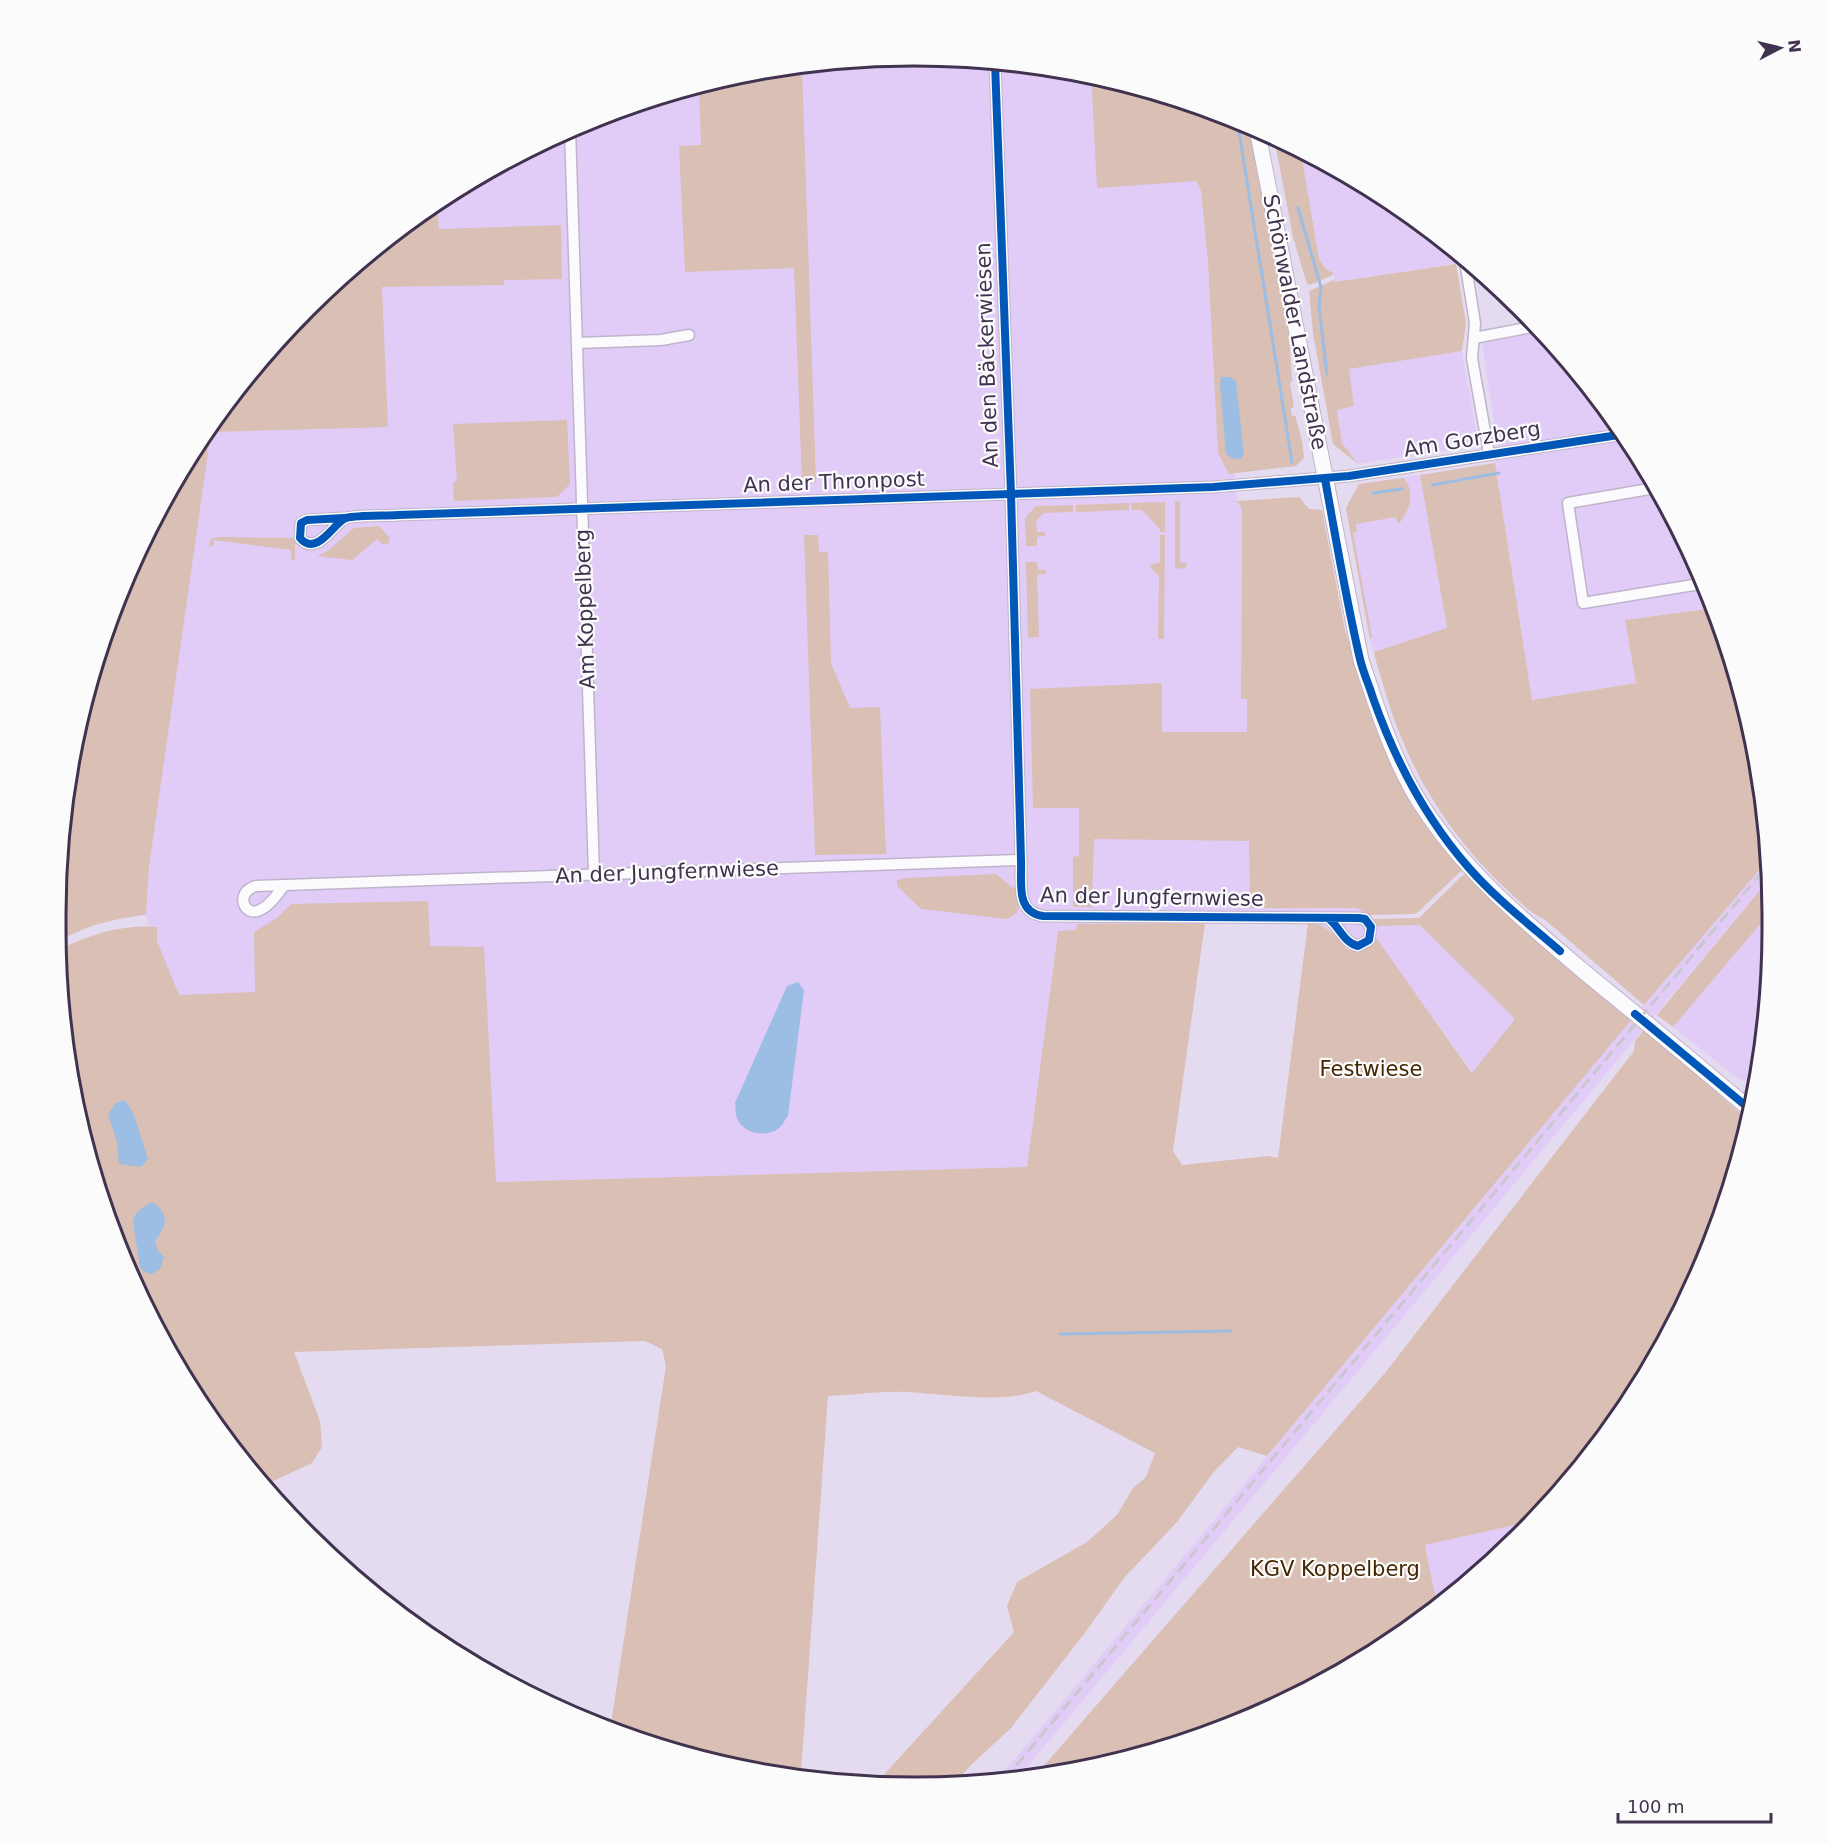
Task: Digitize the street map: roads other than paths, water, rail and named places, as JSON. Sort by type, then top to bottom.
[{"type":"main road","name":"Schönwalder Landstraße","points":[[1259,140],[1360,660],[1397,759],[1414,791],[1442,834],[1497,897],[1744,1103]]},
{"type":"street","name":"An den Bäckerwiesen","points":[[995,70],[1011,494],[1021,860]]},
{"type":"street","name":"Am Koppelberg","points":[[570,139],[594,874]]},
{"type":"street","points":[[1467,271],[1475,323],[1472,358],[1489,454]]},
{"type":"street","points":[[1474,338],[1527,328]]},
{"type":"street","points":[[578,343],[661,340],[688,335]]},
{"type":"street","name":"Am Gorzberg","points":[[1324,479],[1614,436]]},
{"type":"street","name":"An der Thronpost","points":[[344,519],[443,512],[1213,487],[1324,479]]},
{"type":"street","points":[[1648,489],[1568,504],[1583,603],[1694,582]]},
{"type":"street","name":"An der Jungfernwiese","points":[[284,886],[1021,860],[1023,900],[1030,912],[1036,915],[1328,918]]},
{"type":"water","points":[[1221,377],[1230,377],[1236,381],[1244,455],[1240,459],[1231,458],[1226,453]]},
{"type":"water","points":[[798,982],[804,990],[788,1116],[774,1131],[756,1133],[744,1128],[740,1123],[736,1116],[735,1103],[787,986]]},
{"type":"water","points":[[125,1100],[134,1115],[148,1159],[141,1167],[119,1164],[117,1142],[108,1114],[116,1103]]},
{"type":"water","points":[[152,1202],[162,1211],[165,1220],[155,1241],[157,1249],[164,1257],[160,1269],[152,1274],[144,1272],[140,1267],[133,1222],[137,1213]]},
{"type":"waterway","points":[[1239,131],[1292,462]]},
{"type":"waterway","points":[[1298,208],[1321,287],[1319,306],[1327,374]]},
{"type":"waterway","points":[[1432,485],[1499,473]]},
{"type":"waterway","points":[[1373,493],[1402,489]]},
{"type":"waterway","points":[[1060,1334],[1231,1331]]},
{"type":"railway","points":[[1012,1771],[1761,874]]},
{"type":"park label","name":"Festwiese","points":[[1371,1069]]},
{"type":"park label","name":"KGV Koppelberg","points":[[1335,1569]]}]
